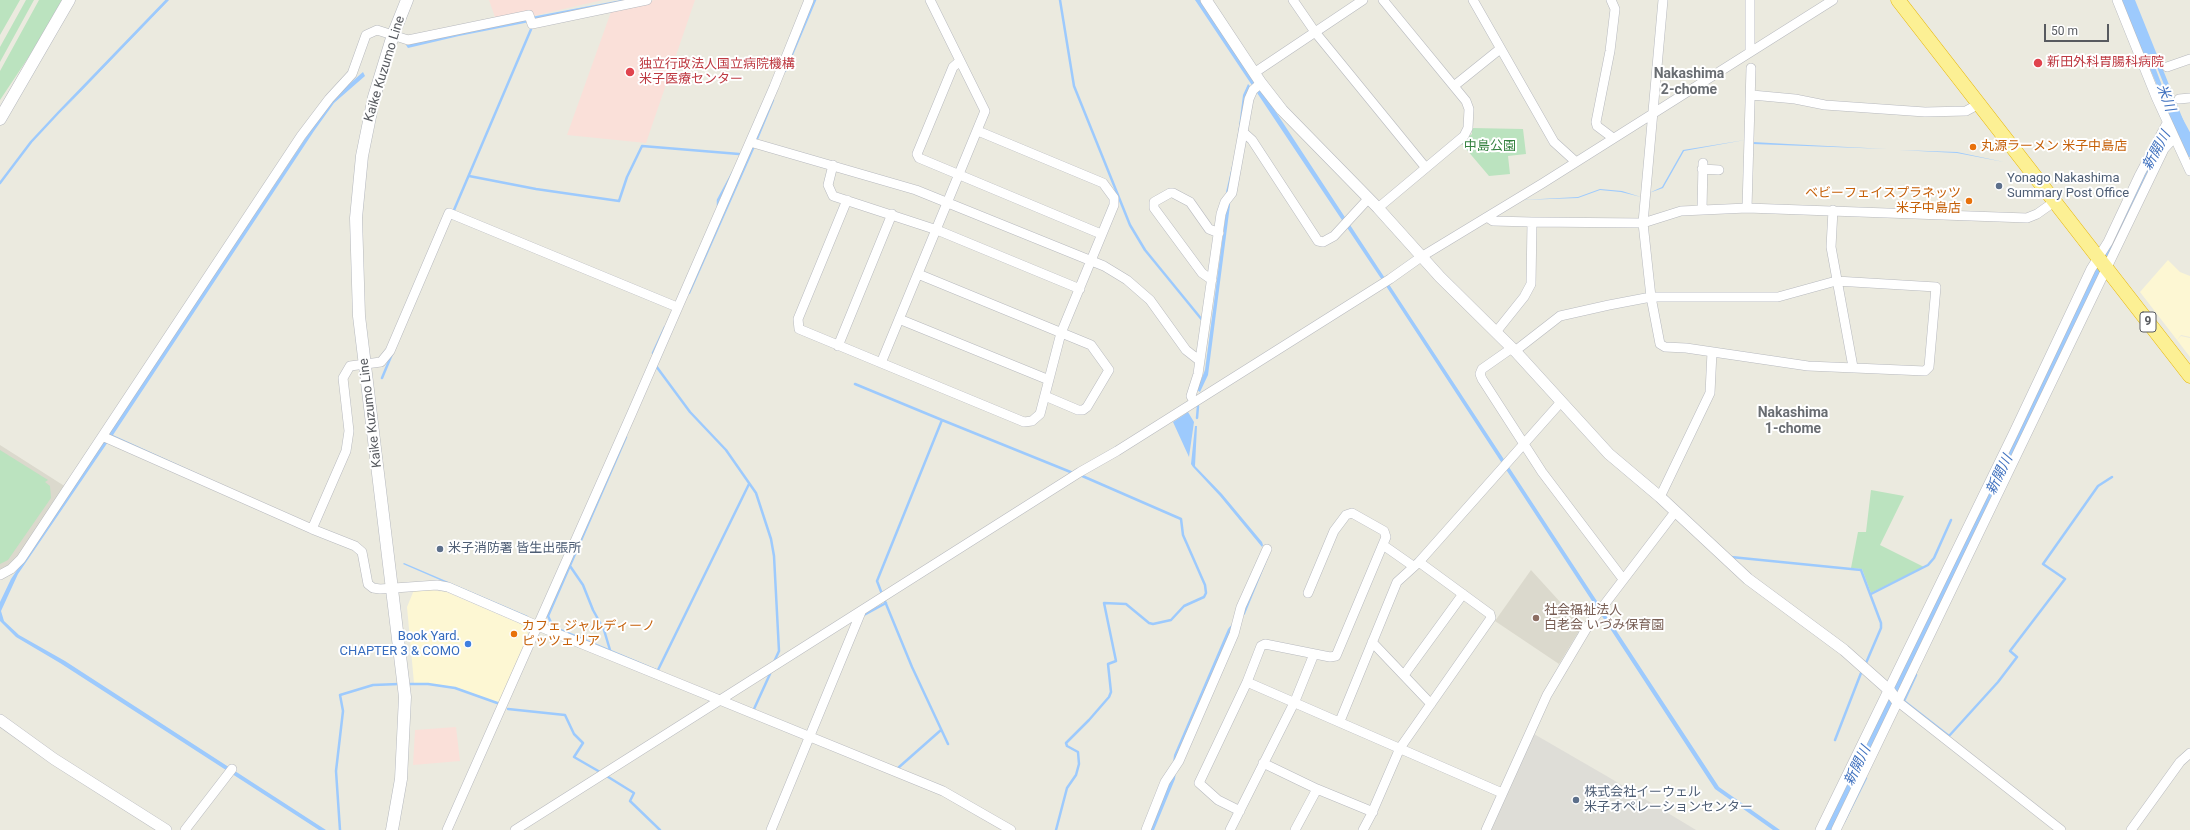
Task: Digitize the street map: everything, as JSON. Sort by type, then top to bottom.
[{"type":"highway","name":"9","points":[[1898,0],[2190,376]]},
{"type":"main road","points":[[0,119],[69,0]]},
{"type":"main road","name":"Kaike Kuzumo Line","points":[[392,830],[401,779],[405,697],[365,365],[356,273],[356,218],[362,156],[374,97],[393,34],[407,0]]},
{"type":"street","points":[[0,575],[12,569],[21,559],[108,438],[301,136],[328,99],[352,74],[366,35],[377,30],[408,40],[529,14],[532,24],[647,0]]},
{"type":"street","points":[[448,830],[750,142],[809,0]]},
{"type":"street","points":[[881,363],[985,111],[930,0]]},
{"type":"street","points":[[1206,0],[1254,73],[1257,87],[1282,110],[1378,208],[1421,257],[1496,332],[1609,454],[1660,497],[1748,579],[1844,650],[1889,690],[1897,701],[2061,830]]},
{"type":"street","points":[[1293,0],[1315,32],[1426,168]]},
{"type":"street","points":[[1254,73],[1363,0]]},
{"type":"street","points":[[1378,208],[1467,131],[1468,106],[1454,86],[1383,0]]},
{"type":"street","points":[[1473,0],[1554,142],[1576,162]]},
{"type":"street","points":[[1611,0],[1615,9],[1610,51],[1596,122],[1597,126],[1613,138]]},
{"type":"street","points":[[1623,579],[1542,472],[1480,374],[1482,369],[1513,350],[1560,316],[1651,297],[1778,297],[1836,281],[1931,286],[1937,289],[1930,365],[1927,370],[1808,366],[1686,348],[1665,347],[1660,344],[1651,297],[1643,223],[1663,0]]},
{"type":"street","points":[[1750,0],[1750,52]]},
{"type":"street","points":[[515,830],[1386,281],[1421,257],[1576,162],[1833,0]]},
{"type":"street","points":[[2117,0],[2167,123],[2190,172]]},
{"type":"street","points":[[1454,86],[1500,49]]},
{"type":"street","points":[[2166,67],[2190,59]]},
{"type":"street","points":[[960,61],[953,67],[917,154],[919,158],[1101,234]]},
{"type":"street","points":[[1747,208],[1752,95],[1751,68]]},
{"type":"street","points":[[1194,402],[1191,396],[1200,361],[1219,233],[1228,200],[1249,98],[1257,87]]},
{"type":"street","points":[[1752,95],[1795,99],[1825,105],[1925,112],[1966,110],[1979,104]]},
{"type":"street","points":[[2179,99],[2190,98]]},
{"type":"street","points":[[1836,830],[2102,263],[2108,242],[2140,174],[2167,123]]},
{"type":"street","points":[[847,200],[797,324],[803,332],[1024,422],[1032,421],[1040,414],[1061,333],[1114,205],[1114,198],[1108,187],[978,131]]},
{"type":"street","points":[[1243,132],[1252,140],[1316,239],[1323,242],[1334,236],[1368,199]]},
{"type":"street","points":[[1820,830],[2102,263],[2164,149],[2174,138]]},
{"type":"street","points":[[750,142],[884,179],[948,202],[1091,260],[1117,273],[1137,287],[1150,300],[1186,350],[1200,361]]},
{"type":"street","points":[[833,165],[828,185],[833,196],[892,214],[937,230],[1080,289]]},
{"type":"street","points":[[1702,210],[1702,166],[1719,170]]},
{"type":"street","points":[[1212,280],[1197,267],[1154,208],[1154,202],[1170,192],[1173,193],[1190,202],[1209,229],[1219,233]]},
{"type":"street","points":[[1487,217],[1493,221],[1643,223],[1680,211],[1747,208],[2027,218],[2037,214],[2054,202]]},
{"type":"street","points":[[1832,210],[1831,247],[1836,281],[1853,367]]},
{"type":"street","points":[[312,529],[346,451],[349,430],[343,378],[350,366],[381,362],[390,351],[449,213],[677,307]]},
{"type":"street","points":[[838,346],[892,214]]},
{"type":"street","points":[[1496,332],[1524,297],[1531,284],[1532,222]]},
{"type":"street","points":[[918,274],[1091,345],[1109,370],[1087,407],[1083,410],[1078,410],[1045,396]]},
{"type":"street","points":[[900,319],[1049,380]]},
{"type":"street","points":[[1660,497],[1710,393],[1712,352]]},
{"type":"street","points":[[1340,721],[1397,582],[1416,564],[1561,402]]},
{"type":"street","points":[[108,438],[360,549],[370,587],[380,590],[437,586],[448,587],[538,626],[943,791],[1011,830]]},
{"type":"street","points":[[1486,830],[1547,695],[1588,626],[1675,512]]},
{"type":"street","points":[[1240,811],[1218,800],[1199,783],[1247,682],[1261,646],[1264,644],[1314,654],[1336,656],[1383,545],[1386,535],[1382,529],[1352,513],[1348,513],[1334,531],[1308,593]]},
{"type":"street","points":[[1363,830],[1373,812],[1400,748],[1492,618],[1490,614],[1463,594],[1383,545]]},
{"type":"street","points":[[1146,830],[1169,774],[1179,761],[1235,628],[1238,615],[1267,549]]},
{"type":"street","points":[[1404,675],[1463,594]]},
{"type":"street","points":[[771,830],[861,612]]},
{"type":"street","points":[[1372,642],[1431,704]]},
{"type":"street","points":[[1230,830],[1295,701],[1314,654]]},
{"type":"street","points":[[1247,682],[1295,701],[1502,793]]},
{"type":"street","points":[[0,720],[54,759],[166,830]]},
{"type":"street","points":[[2131,830],[2172,772],[2190,753]]},
{"type":"street","points":[[1264,763],[1317,789],[1373,812]]},
{"type":"street","points":[[184,830],[230,772]]},
{"type":"street","points":[[1295,830],[1317,789]]},
{"type":"shaded area","points":[[489,0],[603,0],[533,16],[496,20]]},
{"type":"shaded area","name":"独立行政法人国立病院機構 米子医療センター","points":[[655,0],[695,0],[646,143],[567,135],[612,9]]},
{"type":"shaded area","points":[[2168,260],[2180,272],[2190,276],[2190,337],[2181,335],[2177,340],[2140,292]]},
{"type":"shaded area","points":[[2181,336],[2190,338],[2190,357],[2177,340]]},
{"type":"shaded area","points":[[0,445],[66,487],[21,554],[10,566],[0,572]]},
{"type":"shaded area","name":"社会福祉法人 白老会 いづみ保育園","points":[[1531,570],[1582,626],[1559,664],[1495,621]]},
{"type":"shaded area","name":"Book Yard. CHAPTER 3 & COMO","points":[[414,590],[446,592],[525,626],[529,637],[501,704],[455,687],[414,683],[407,607]]},
{"type":"shaded area","points":[[456,727],[460,761],[413,765],[415,730]]},
{"type":"shaded area","name":"株式会社イーウェル 米子オペレーションセンター","points":[[1534,734],[1610,778],[1696,830],[1491,830]]},
{"type":"green space","points":[[0,0],[20,0],[0,35]]},
{"type":"green space","points":[[26,0],[34,0],[0,62],[0,47]]},
{"type":"green space","points":[[39,0],[62,0],[30,55],[0,100],[0,71]]},
{"type":"green space","name":"中島公園","points":[[1472,128],[1523,129],[1526,154],[1508,156],[1510,174],[1489,176],[1461,143],[1472,134]]},
{"type":"green space","points":[[0,450],[48,480],[45,482],[50,486],[51,498],[8,560],[0,564]]},
{"type":"green space","points":[[1871,490],[1904,496],[1880,545],[1924,567],[1871,593],[1862,569],[1851,568],[1858,532],[1866,532]]},
{"type":"water","points":[[169,0],[62,111],[116,52]]},
{"type":"water","points":[[621,0],[641,0],[459,36],[408,48],[406,45],[494,24]]},
{"type":"water","points":[[1195,0],[1201,0],[1270,103],[1719,787],[1780,830],[1773,830],[1715,789],[1386,286]]},
{"type":"water","name":"新開川","points":[[2121,0],[2135,0],[2186,127],[2182,129],[2177,131],[2174,125],[2165,141],[1831,830],[1824,830],[2037,387],[2158,144],[2172,121]],"holes":[[[2150,54],[2152,55],[2182,129],[2174,117]]]},
{"type":"water","points":[[363,72],[365,76],[334,103],[314,131],[113,435],[309,524],[112,436],[18,574],[1,611],[4,621],[19,635],[65,661],[326,830],[319,830],[60,663],[16,637],[0,621],[0,602],[11,579],[331,100]]},
{"type":"water","points":[[1248,84],[1250,86],[1245,99],[1229,191],[1230,205],[1208,375],[1200,392],[1197,390],[1205,370],[1227,204],[1226,192],[1236,149],[1243,95]]},
{"type":"water","points":[[1745,140],[1684,151],[1663,188],[1649,193],[1662,187],[1683,150]]},
{"type":"water","points":[[1753,142],[1788,144],[1887,149],[1753,144]]},
{"type":"water","points":[[1899,150],[1957,152],[2004,162],[1957,153]]},
{"type":"water","points":[[1600,189],[1622,191],[1641,197],[1621,192],[1600,190],[1578,198],[1522,200],[1578,197]]},
{"type":"water","points":[[1188,412],[1194,422],[1189,457],[1173,422]]},
{"type":"water","points":[[1195,426],[1197,426],[1195,466],[1222,494],[1262,542],[1262,547],[1220,496],[1191,464]]},
{"type":"water","points":[[1270,553],[1245,614],[1231,631],[1178,756],[1175,779],[1154,830],[1150,830],[1171,777],[1174,755],[1228,629],[1242,612]]},
{"type":"water","points":[[404,563],[528,616],[528,618],[403,564]]},
{"type":"water","points":[[552,625],[659,670],[659,672],[552,627]]},
{"type":"waterway","points":[[0,183],[31,142],[167,0]]},
{"type":"waterway","points":[[785,71],[815,0]]},
{"type":"waterway","points":[[1060,0],[1074,86],[1130,225],[1145,250],[1203,321]]},
{"type":"waterway","points":[[454,210],[532,27]]},
{"type":"waterway","points":[[756,141],[773,100]]},
{"type":"waterway","name":"米川","points":[[2170,112],[2190,149]]},
{"type":"waterway","points":[[469,176],[536,189],[619,201],[627,177],[642,146],[739,154]]},
{"type":"waterway","points":[[689,293],[754,146]]},
{"type":"waterway","points":[[718,206],[718,200],[733,172]]},
{"type":"waterway","points":[[653,353],[665,327]]},
{"type":"waterway","points":[[382,378],[392,354]]},
{"type":"waterway","points":[[656,366],[690,412],[726,450],[756,493],[771,539],[774,556],[779,651],[774,662]]},
{"type":"waterway","points":[[855,384],[942,420],[877,581],[882,594]]},
{"type":"waterway","points":[[1197,418],[1198,406]]},
{"type":"waterway","points":[[942,420],[1073,473]]},
{"type":"waterway","points":[[553,627],[548,616],[626,437]]},
{"type":"waterway","points":[[1056,830],[1067,788],[1076,775],[1079,764],[1078,752],[1067,746],[1066,743],[1089,720],[1109,697],[1111,692],[1108,664],[1116,661],[1104,603],[1126,604],[1149,623],[1153,624],[1171,620],[1184,606],[1204,597],[1206,593],[1205,585],[1183,535],[1181,519],[1080,475]]},
{"type":"waterway","points":[[1916,675],[1904,701],[1949,736],[1998,682],[2017,657],[2010,651],[2065,579],[2043,564],[2098,486],[2112,477]]},
{"type":"waterway","points":[[658,670],[749,484]]},
{"type":"waterway","points":[[1871,594],[1928,565],[1934,558],[1951,520]]},
{"type":"waterway","points":[[1731,557],[1861,570],[1881,623],[1881,628],[1866,663]]},
{"type":"waterway","points":[[570,566],[583,585],[593,610],[604,630],[610,650]]},
{"type":"waterway","points":[[884,599],[912,667],[948,744]]},
{"type":"waterway","points":[[864,615],[886,603]]},
{"type":"waterway","points":[[1835,740],[1861,673]]},
{"type":"waterway","points":[[754,709],[770,674]]},
{"type":"waterway","points":[[340,830],[336,771],[343,711],[340,695],[373,685],[399,684]]},
{"type":"waterway","points":[[406,684],[428,684],[455,688],[500,704]]},
{"type":"waterway","points":[[508,709],[565,715],[574,734],[583,743],[574,757],[600,772]]},
{"type":"waterway","points":[[898,768],[941,730]]},
{"type":"waterway","points":[[605,775],[634,793],[630,801],[660,830]]},
{"type":"waterway","name":"新開川","points":[[1844,822],[1866,778]]},
{"type":"place","name":"新田外科胃腸科病院","points":[[2038,63]]},
{"type":"place","name":"独立行政法人国立病院機構 米子医療センター","points":[[630,72]]},
{"type":"place","name":"丸源ラーメン 米子中島店","points":[[1973,147]]},
{"type":"place","name":"Yonago Nakashima Summary Post Office","points":[[1999,186]]},
{"type":"place","name":"ベビーフェイスプラネッツ 米子中島店","points":[[1969,201]]},
{"type":"place","name":"米子消防署 皆生出張所","points":[[440,549]]},
{"type":"place","name":"社会福祉法人 白老会 いづみ保育園","points":[[1536,618]]},
{"type":"place","name":"カフェ ジャルディーノ ピッツェリア","points":[[514,634]]},
{"type":"place","name":"Book Yard. CHAPTER 3 & COMO","points":[[468,644]]},
{"type":"place","name":"株式会社イーウェル 米子オペレーションセンター","points":[[1576,800]]},
{"type":"district","name":"Nakashima 2-chome","points":[[1689,82]]},
{"type":"district","name":"Nakashima 1-chome","points":[[1793,422]]}]
